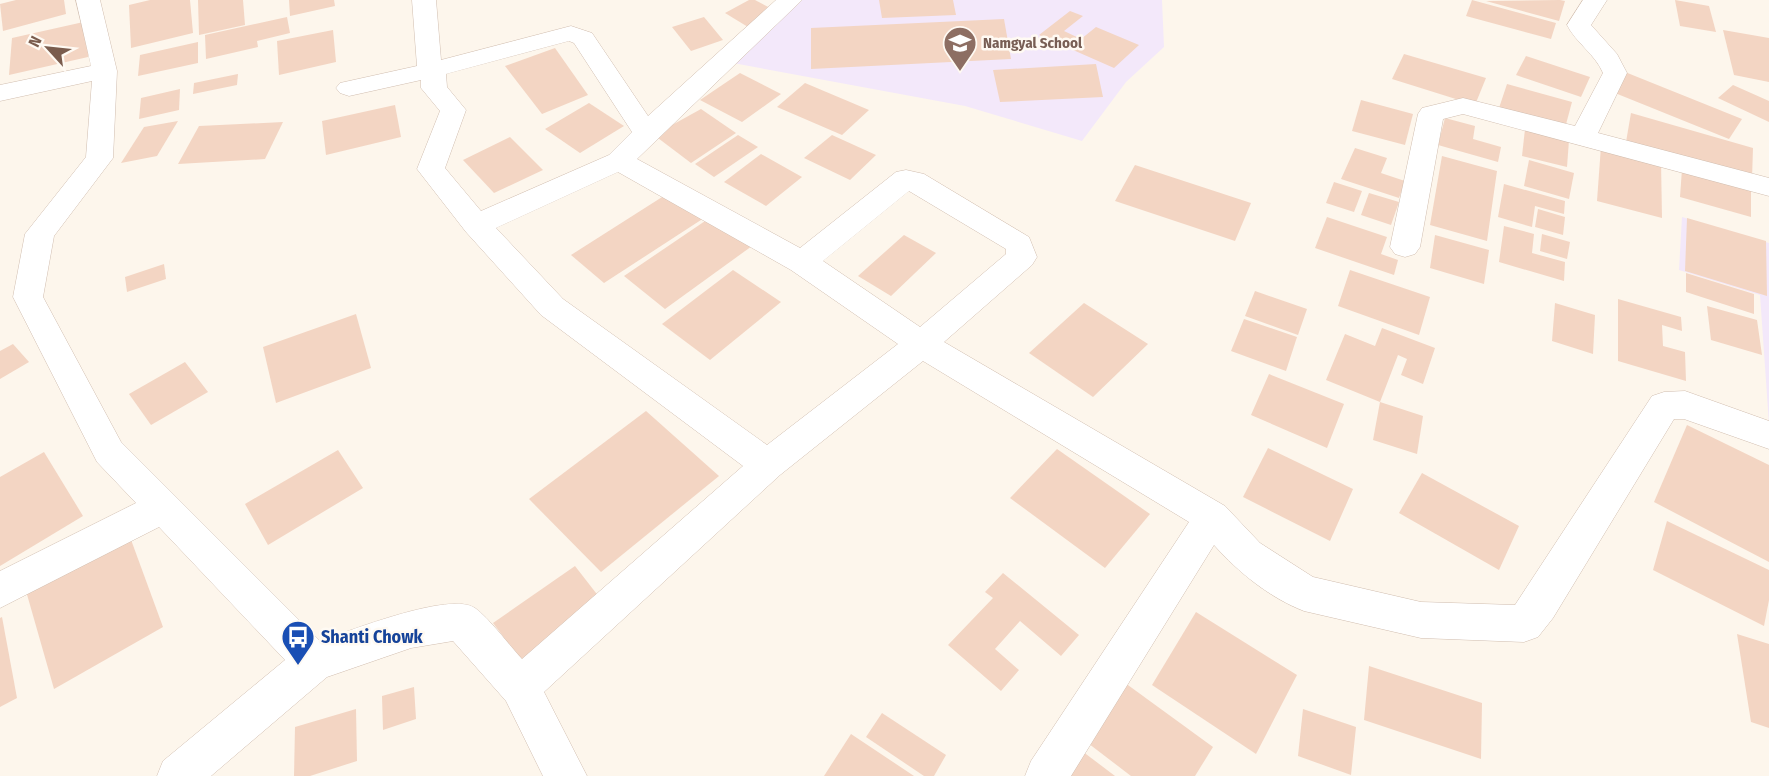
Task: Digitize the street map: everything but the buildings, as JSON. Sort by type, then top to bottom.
[{"type":"street","points":[[88,0],[105,71],[99,159],[40,234],[28,297],[109,452],[314,662]]},
{"type":"street","points":[[424,0],[430,71],[434,75],[434,88],[453,110],[430,169],[476,225],[552,307],[768,465]]},
{"type":"street","points":[[476,225],[619,160],[790,0]]},
{"type":"street","points":[[1583,136],[1615,73],[1612,63],[1581,31],[1579,25],[1595,0]]},
{"type":"street","points":[[349,88],[430,71],[571,33],[583,38],[646,133]]},
{"type":"street","points":[[0,93],[105,71]]},
{"type":"street","points":[[1405,247],[1431,114],[1463,106],[1769,187]]},
{"type":"street","points":[[619,160],[802,262],[921,344],[1212,517],[1247,555],[1304,593],[1421,620],[1524,624],[1539,605],[1664,406],[1685,405],[1769,435]]},
{"type":"street","points":[[520,687],[768,465],[921,344],[1022,257],[1019,244],[906,178],[802,262]]},
{"type":"street","points":[[0,590],[162,508]]},
{"type":"street","points":[[1046,776],[1212,517]]},
{"type":"street","points":[[178,776],[314,662],[411,629],[461,621],[520,687],[566,776]]},
{"type":"shaded area","name":"Namgyal School","points":[[795,0],[1162,0],[1164,47],[1126,82],[1082,141],[965,106],[733,63]]},
{"type":"shaded area","points":[[1682,217],[1769,243],[1769,424],[1760,295],[1679,270]]},
{"type":"place","name":"Namgyal School","points":[[960,72]]},
{"type":"place","name":"Shanti Chowk","points":[[298,666]]}]
